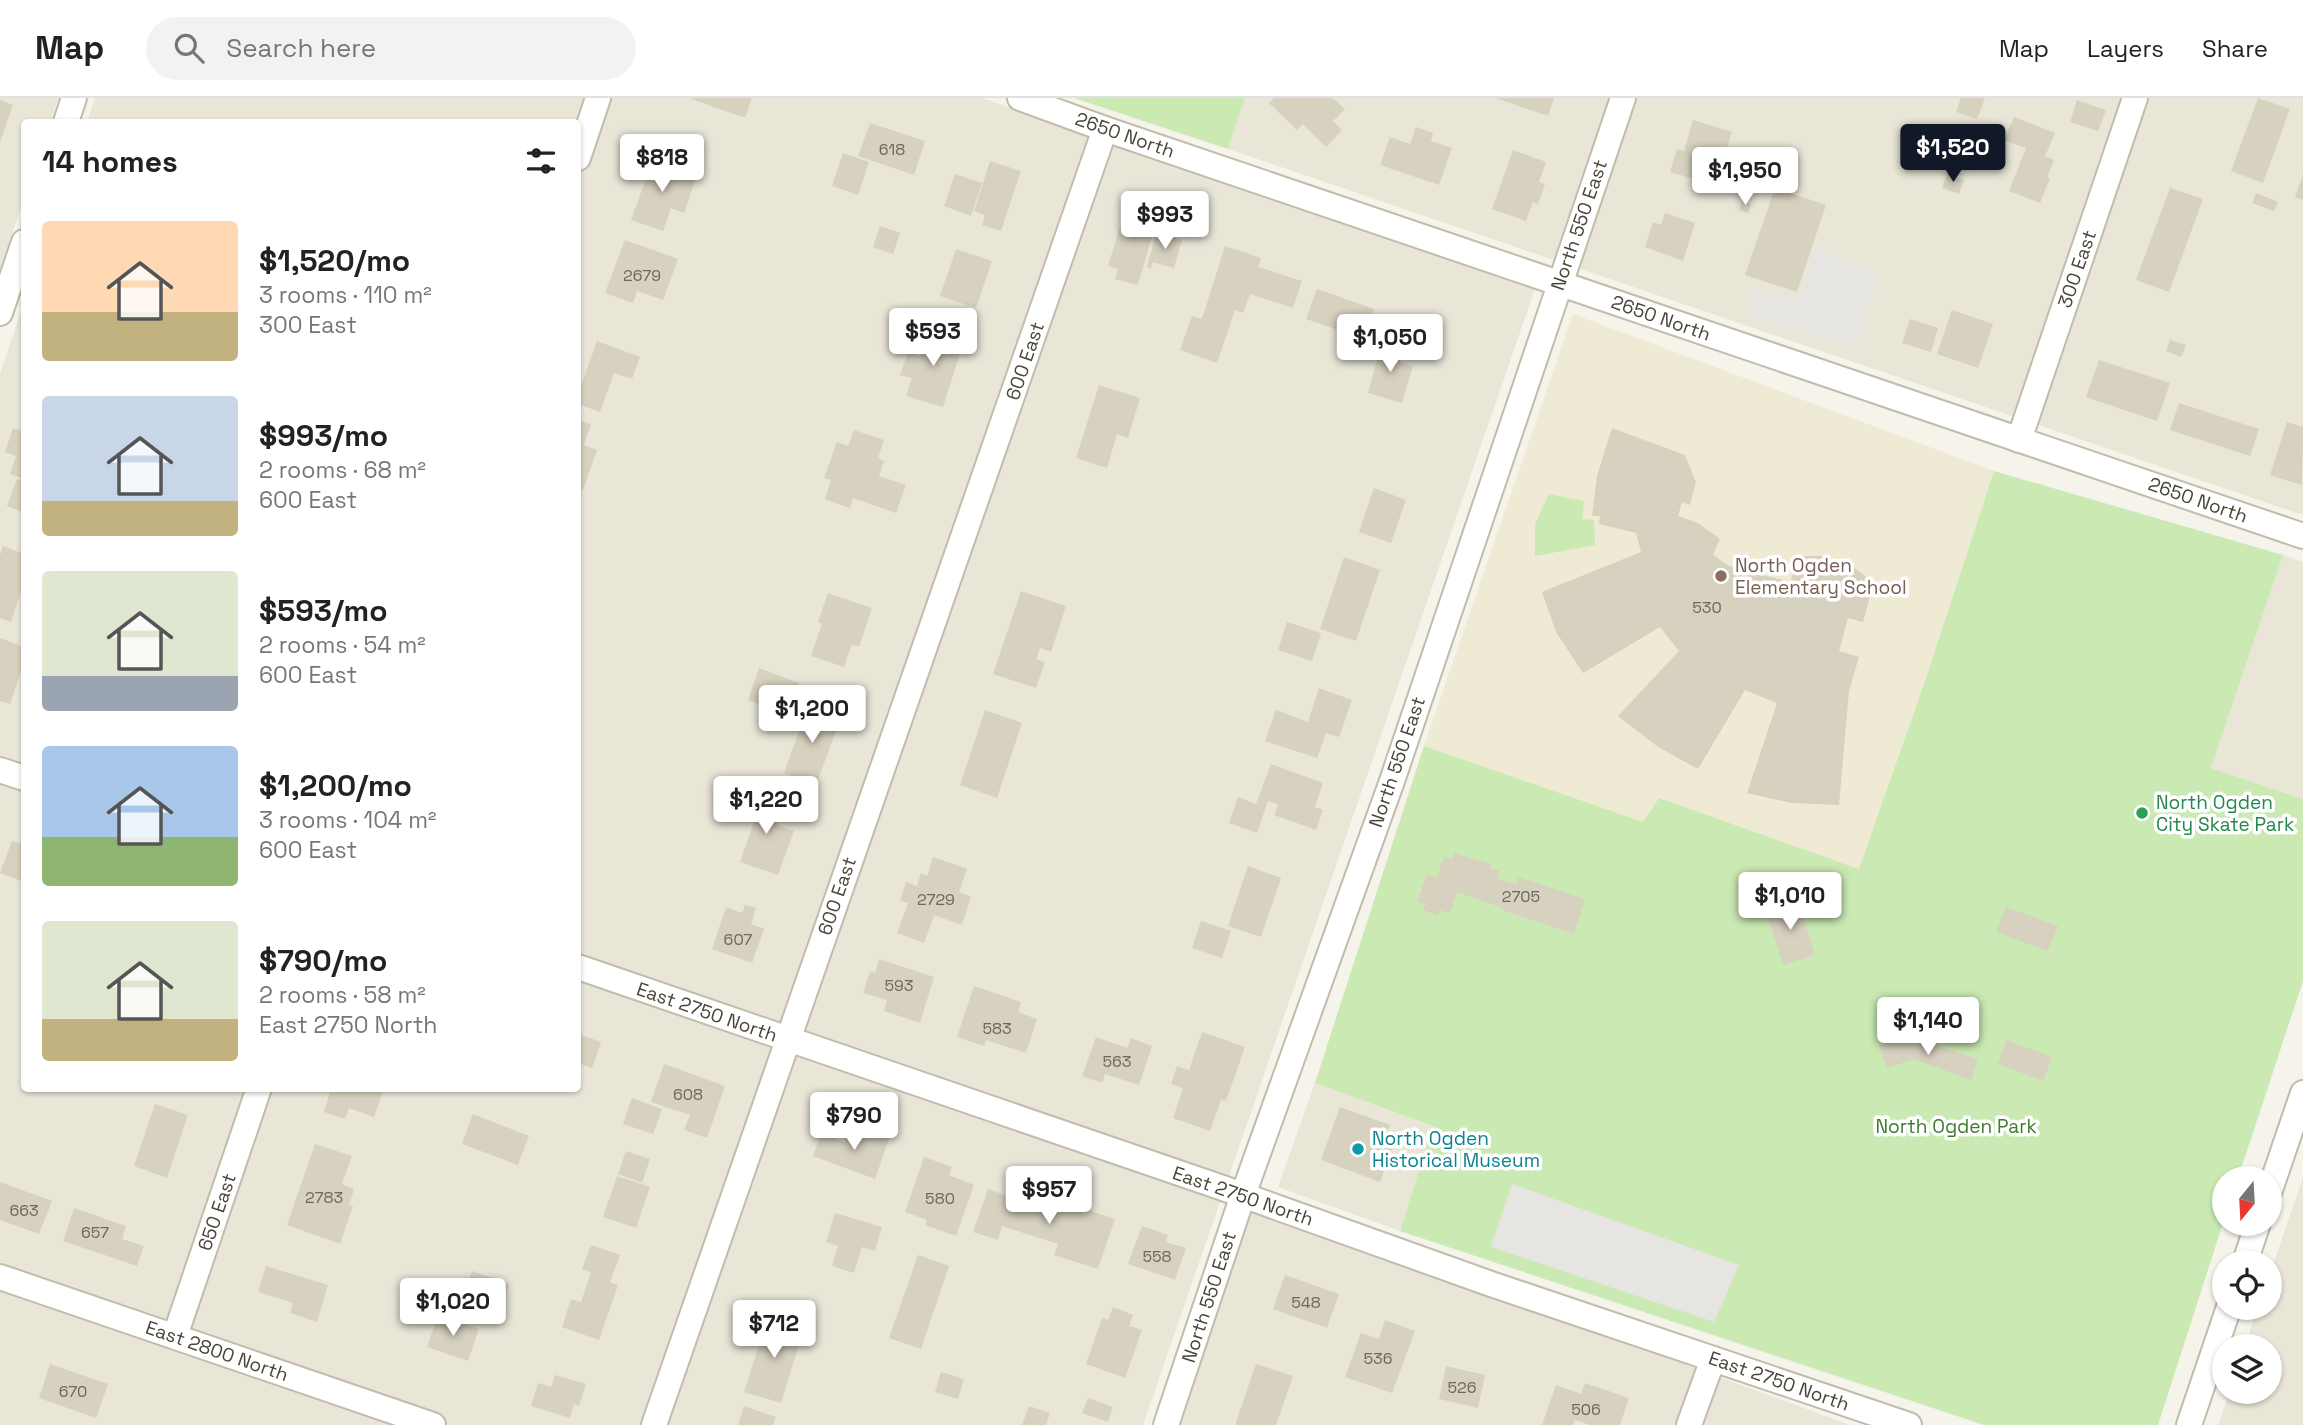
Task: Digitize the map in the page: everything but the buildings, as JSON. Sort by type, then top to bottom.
[{"type":"street","points":[[67,119],[74,98]]},
{"type":"street","points":[[581,149],[598,98]]},
{"type":"street","name":"2650 North","points":[[1020,98],[2303,536]]},
{"type":"street","name":"North 550 East","points":[[1166,1425],[1243,1195],[1392,781],[1623,98]]},
{"type":"street","name":"300 East","points":[[2019,440],[2135,98]]},
{"type":"street","name":"600 East","points":[[654,1425],[1105,129]]},
{"type":"street","points":[[0,313],[20,272]]},
{"type":"street","points":[[0,770],[21,777]]},
{"type":"street","name":"East 2750 North","points":[[581,968],[1243,1195],[1491,1284],[1909,1425]]},
{"type":"street","name":"650 East","points":[[175,1336],[258,1092]]},
{"type":"street","points":[[2278,1166],[2303,1093]]},
{"type":"street","name":"East 2800 North","points":[[0,1277],[433,1425]]},
{"type":"street","points":[[2189,1425],[2225,1320]]},
{"type":"street","points":[[1689,1425],[1713,1359]]},
{"type":"shaded area","points":[[0,98],[59,98],[51,119],[21,119],[21,207],[0,270]]},
{"type":"shaded area","points":[[95,98],[982,98],[1536,286],[1143,1425],[0,1425],[0,374],[21,312],[21,1092],[581,1092],[581,119],[88,119]]},
{"type":"shaded area","points":[[1245,98],[2303,98],[2303,515],[1228,149]]},
{"type":"shaded area","points":[[1816,250],[1880,274],[1855,348],[1744,314],[1755,288],[1797,299]]},
{"type":"shaded area","name":"North Ogden Elementary School","points":[[1573,314],[1994,471],[1859,870],[1659,798],[1643,823],[1424,746]]},
{"type":"shaded area","points":[[2283,555],[2303,562],[2303,799],[2211,768]]},
{"type":"shaded area","points":[[1315,1083],[1433,1126],[1400,1231],[1278,1187]]},
{"type":"shaded area","points":[[2303,1177],[2303,1425],[2218,1425],[2225,1404],[2282,1404],[2282,1334],[2249,1334],[2254,1320],[2282,1320],[2282,1250],[2278,1250]]},
{"type":"shaded area","points":[[1512,1184],[1739,1265],[1714,1322],[1491,1247]]},
{"type":"shaded area","points":[[1253,1206],[1850,1425],[1178,1425]]},
{"type":"green space","points":[[1074,98],[1245,98],[1228,149]]},
{"type":"green space","name":"North Ogden Park","points":[[1994,471],[2283,555],[2211,768],[2303,799],[2303,981],[2242,1166],[2212,1166],[2212,1236],[2219,1236],[2214,1250],[2212,1250],[2212,1257],[2158,1425],[1984,1425],[1400,1231],[1433,1126],[1315,1083],[1424,746],[1643,822],[1659,798],[1859,869],[1925,681]]},
{"type":"green space","points":[[1549,494],[1584,501],[1582,519],[1594,520],[1595,545],[1535,556],[1535,524]]},
{"type":"place","name":"North Ogden Elementary School","points":[[1721,576]]},
{"type":"place","name":"North Ogden City Skate Park","points":[[2142,813]]},
{"type":"place","name":"North Ogden Historical Museum","points":[[1358,1149]]}]
